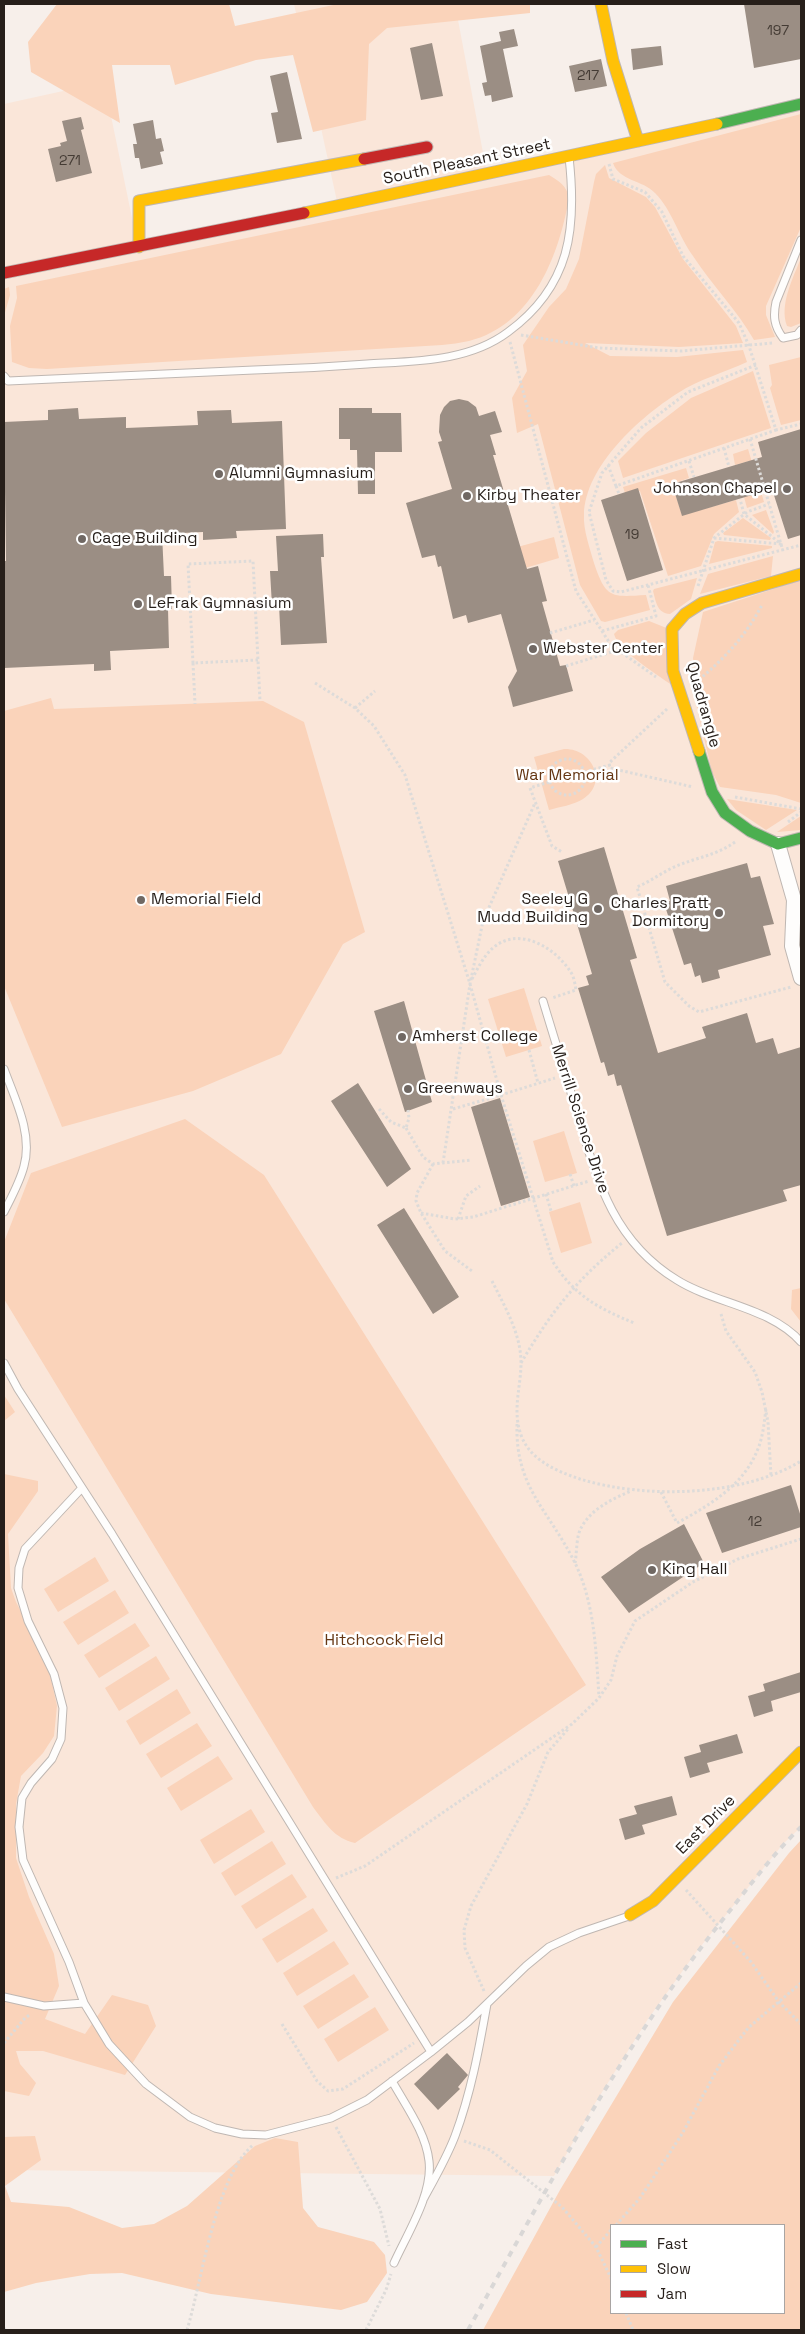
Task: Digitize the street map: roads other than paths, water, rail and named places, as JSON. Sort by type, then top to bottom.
[{"type":"street","points":[[601,4],[613,61],[638,140]]},
{"type":"street","name":"South Pleasant Street","points":[[4,273],[139,247],[569,156],[766,114],[801,104]]},
{"type":"street","name":"South Pleasant Street","points":[[139,247],[139,201],[427,147]]},
{"type":"street","name":"Quadrangle","points":[[778,844],[750,831],[725,813],[712,792],[674,671],[672,629],[685,614],[702,603],[801,574]]},
{"type":"street","points":[[797,982],[792,946],[794,900],[778,844],[801,838]]},
{"type":"street","name":"East Drive","points":[[630,1915],[653,1901],[801,1752]]},
{"type":"lane","points":[[4,376],[8,381],[302,368],[434,360],[478,349],[508,333],[528,315],[550,287],[565,256],[572,229],[573,196],[569,156]]},
{"type":"lane","points":[[801,240],[774,312],[776,329],[783,338],[796,334],[801,330]]},
{"type":"lane","name":"Merrill Science Drive","points":[[543,1000],[598,1184],[609,1207],[629,1238],[646,1256],[677,1280],[760,1314],[794,1333],[801,1342]]},
{"type":"lane","points":[[4,1069],[20,1112],[27,1142],[25,1166],[4,1212]]},
{"type":"lane","points":[[4,1363],[18,1389],[112,1534],[431,2052]]},
{"type":"lane","points":[[82,1489],[25,1549],[19,1568],[18,1588],[28,1622],[54,1674],[63,1708],[61,1738],[52,1759],[31,1783],[22,1798],[19,1827],[23,1860],[69,1962],[84,2003],[109,2044],[146,2084],[190,2117],[215,2128],[266,2135],[331,2118],[367,2100],[431,2052],[549,1948],[579,1933],[630,1915]]},
{"type":"lane","points":[[4,1997],[44,2006],[84,2003]]},
{"type":"lane","points":[[394,2263],[424,2198],[455,2138],[473,2077],[487,2004]]},
{"type":"lane","points":[[392,2081],[422,2135],[430,2162],[424,2198]]},
{"type":"railway","points":[[468,2330],[589,2116],[655,2012],[690,1962],[745,1891],[801,1827]]},
{"type":"place","name":"Alumni Gymnasium","points":[[219,474]]},
{"type":"place","name":"Johnson Chapel","points":[[787,489]]},
{"type":"place","name":"Kirby Theater","points":[[467,496]]},
{"type":"place","name":"Cage Building","points":[[82,539]]},
{"type":"place","name":"LeFrak Gymnasium","points":[[138,604]]},
{"type":"place","name":"Webster Center","points":[[533,649]]},
{"type":"place","name":"Memorial Field","points":[[141,900]]},
{"type":"place","name":"Seeley G Mudd Building","points":[[598,909]]},
{"type":"place","name":"Charles Pratt Dormitory","points":[[719,913]]},
{"type":"place","name":"Amherst College","points":[[402,1037]]},
{"type":"place","name":"Greenways","points":[[408,1089]]},
{"type":"place","name":"King Hall","points":[[652,1570]]},
{"type":"park label","name":"War Memorial","points":[[567,776]]},
{"type":"park label","name":"Hitchcock Field","points":[[384,1641]]}]
